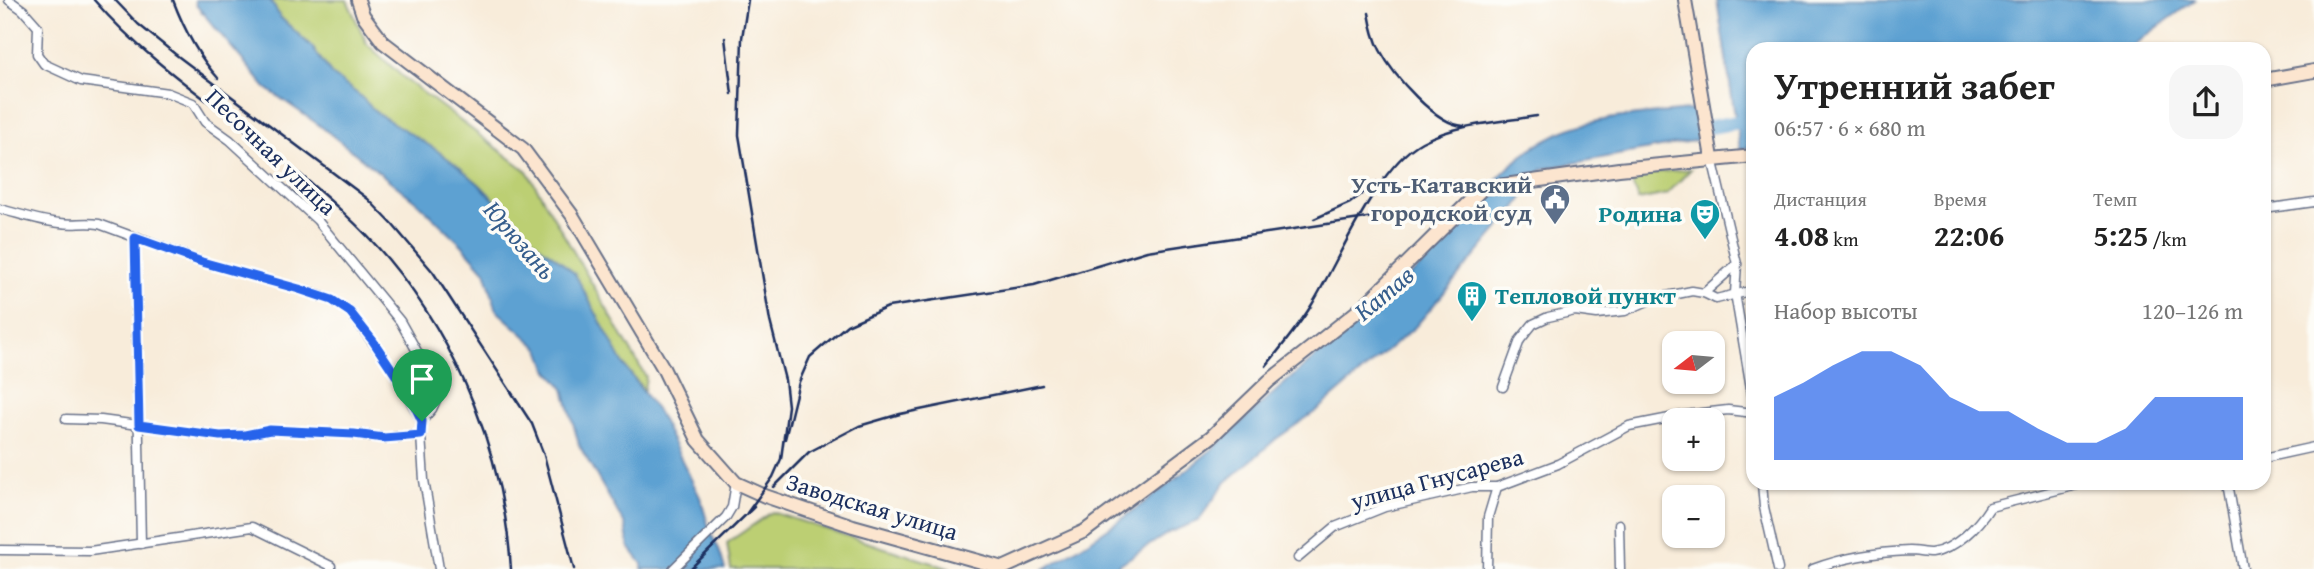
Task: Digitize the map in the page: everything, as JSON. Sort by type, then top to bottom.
[{"type":"street","name":"Песочная улица","points":[[9,0],[23,10],[38,27],[37,54],[44,64],[81,81],[168,93],[193,103],[205,122],[230,140],[317,220],[400,321],[433,380],[437,398],[422,421]]},
{"type":"street","name":"Заводская улица","points":[[358,0],[363,15],[383,42],[523,149],[572,215],[662,366],[698,440],[736,483],[765,496],[853,526],[1003,568],[1085,531],[1211,437],[1269,382],[1364,306],[1483,188],[1712,158]]},
{"type":"street","points":[[1685,0],[1708,141],[1737,264],[1735,293],[1746,358]]},
{"type":"street","points":[[2271,79],[2314,71]]},
{"type":"street","points":[[1712,158],[1746,156]]},
{"type":"street","points":[[2271,208],[2314,202]]},
{"type":"street","points":[[0,209],[64,224],[99,224],[202,262],[332,300],[350,312],[411,398],[422,421],[424,480],[439,569]]},
{"type":"street","points":[[135,238],[141,544]]},
{"type":"street","points":[[1704,293],[1737,264]]},
{"type":"street","points":[[1503,387],[1520,340],[1533,324],[1548,317],[1574,311],[1625,311],[1652,299],[1692,291],[1716,299],[1746,291]]},
{"type":"street","name":"улица Гнусарева","points":[[1298,558],[1335,527],[1385,507],[1472,488],[1497,487],[1558,464],[1629,426],[1728,410],[1746,413]]},
{"type":"street","points":[[65,419],[101,420],[220,436],[270,430],[384,438],[421,435]]},
{"type":"street","points":[[2271,456],[2314,447]]},
{"type":"street","points":[[673,569],[726,517],[732,507],[736,483]]},
{"type":"street","points":[[1487,569],[1488,517],[1497,487]]},
{"type":"street","points":[[1763,490],[1778,569]]},
{"type":"street","points":[[1812,569],[1832,561],[1908,551],[1933,553],[1964,537],[1979,524],[1990,507],[2057,490]]},
{"type":"street","points":[[2229,490],[2243,569]]},
{"type":"street","points":[[1619,524],[1620,569]]},
{"type":"street","points":[[0,550],[90,551],[252,527],[331,566],[331,569]]},
{"type":"green space","points":[[270,0],[347,0],[367,44],[405,79],[527,171],[646,377],[644,390],[624,365],[558,259],[538,245],[458,166],[377,113],[359,95],[332,75],[312,47],[281,18]]},
{"type":"green space","points":[[1691,169],[1667,194],[1638,200],[1629,175]]},
{"type":"green space","points":[[772,512],[951,569],[731,569],[727,543]]},
{"type":"water","name":"Юрюзань","points":[[195,0],[270,0],[281,18],[312,47],[332,75],[359,95],[377,113],[458,166],[538,245],[575,274],[624,365],[659,414],[700,497],[725,569],[642,569],[642,564],[629,547],[625,525],[579,445],[564,389],[547,368],[540,349],[497,311],[485,271],[418,203],[319,125],[266,88],[196,5]]},
{"type":"water","points":[[1717,0],[2195,0],[2137,42],[1746,42],[1746,148],[1740,149]]},
{"type":"water","points":[[1699,109],[1704,139],[1542,169],[1518,205],[1416,326],[1319,409],[1276,439],[1225,483],[1198,521],[1170,532],[1112,569],[1044,569],[1133,511],[1216,446],[1423,264],[1500,176],[1537,145],[1559,133],[1592,122]]},
{"type":"waterway","name":"Катав","points":[[1694,130],[1746,120]]},
{"type":"railway","points":[[94,0],[163,66],[288,164],[340,209],[377,246],[414,292],[457,365],[474,404],[499,485],[511,569]]},
{"type":"railway","points":[[115,0],[138,24],[175,54],[368,199],[433,272],[532,424],[544,455],[574,569]]},
{"type":"railway","points":[[173,0],[192,41],[218,78]]},
{"type":"railway","points":[[747,513],[773,477],[781,459],[788,406],[785,380],[770,321],[739,135],[742,38],[748,0]]},
{"type":"railway","points":[[1369,13],[1380,50],[1405,85],[1441,117],[1464,126]]},
{"type":"railway","points":[[725,38],[732,94]]},
{"type":"railway","points":[[1266,366],[1311,306],[1374,193],[1405,154],[1422,142],[1449,131],[1537,116]]},
{"type":"railway","points":[[1314,219],[1350,203],[1377,182]]},
{"type":"railway","points":[[785,439],[799,382],[810,357],[847,325],[888,307],[1034,285],[1147,251],[1380,216]]},
{"type":"railway","points":[[774,487],[809,452],[859,426],[900,414],[1042,385]]},
{"type":"railway","points":[[690,569],[754,507]]},
{"type":"place","name":"Усть-Катавский городской суд","points":[[1555,226]]},
{"type":"place","name":"Родина","points":[[1705,241]]},
{"type":"place","name":"Тепловой пункт","points":[[1472,323]]},
{"type":"route","points":[[135,238],[230,271],[332,300],[350,312],[373,341],[411,398],[422,421],[421,435],[405,438],[270,430],[220,436],[139,425],[135,238]]}]
